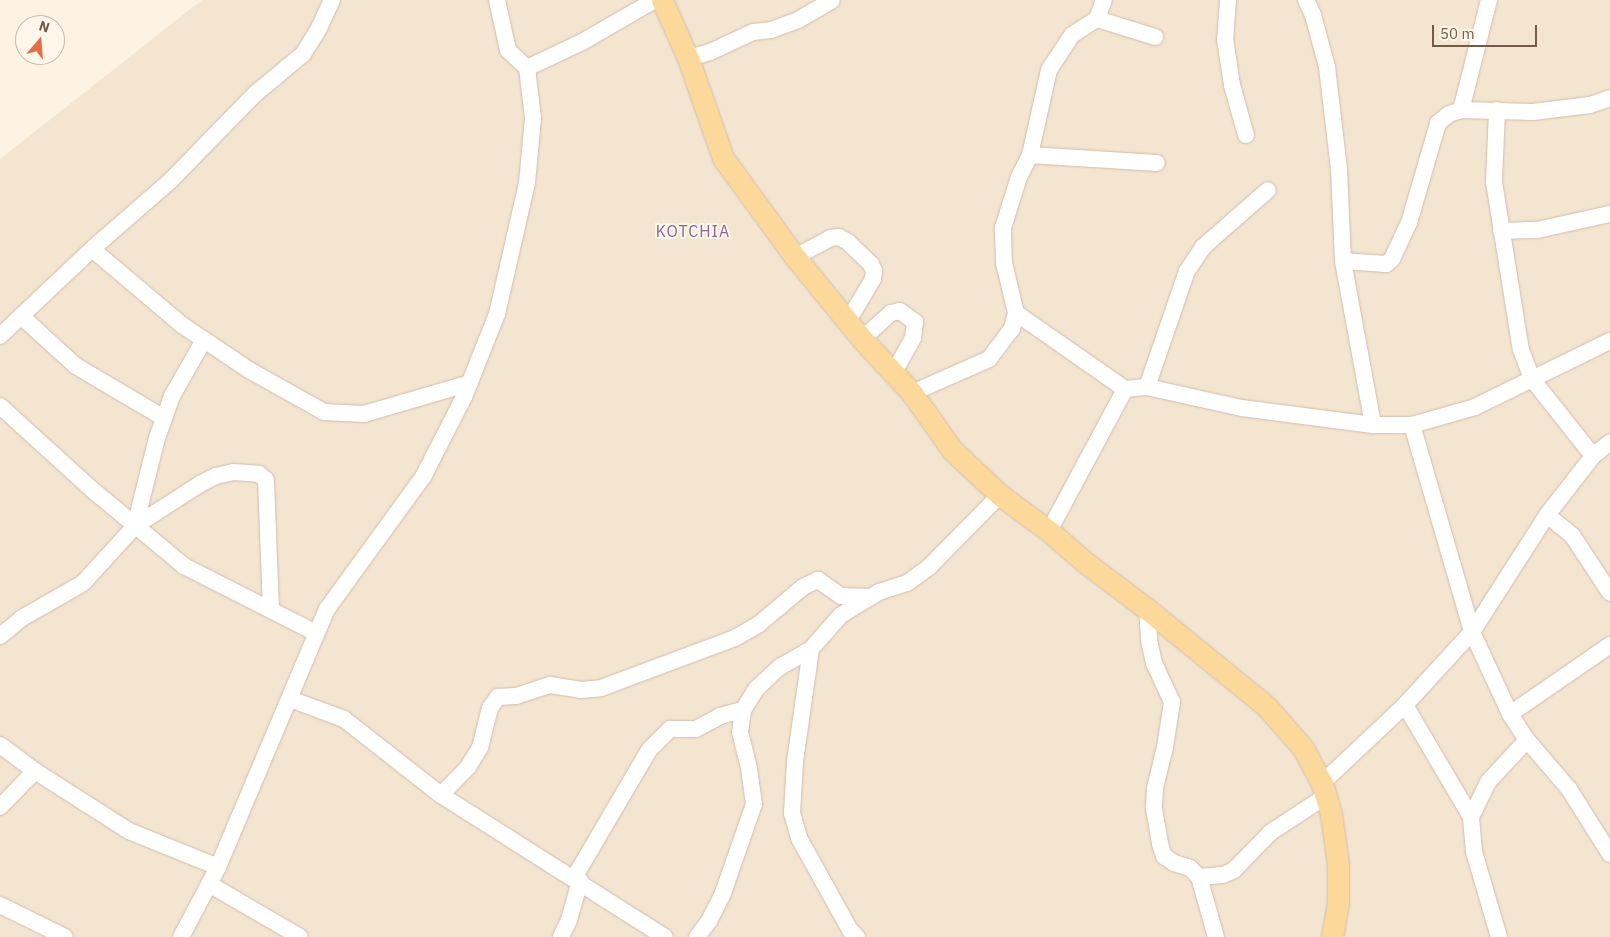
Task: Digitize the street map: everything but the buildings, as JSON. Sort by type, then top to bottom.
[{"type":"main road","points":[[662,0],[688,58],[723,158],[794,257],[862,339],[912,393],[952,450],[1000,495],[1049,530],[1086,563],[1147,609],[1267,707],[1303,748],[1324,789],[1331,814],[1338,864],[1338,903],[1332,937]]},
{"type":"street","points":[[0,336],[92,249],[171,180],[255,94],[303,54],[319,28],[332,0]]},
{"type":"street","points":[[182,937],[218,867],[327,609],[422,477],[470,383],[497,314],[527,183],[533,118],[527,68],[508,50],[496,0]]},
{"type":"street","points":[[527,68],[582,42],[654,0]]},
{"type":"street","points":[[688,58],[710,52],[753,32],[772,30],[798,20],[832,0]]},
{"type":"street","points":[[912,393],[989,359],[1012,329],[1016,313],[1004,263],[1003,228],[1019,177],[1030,155],[1049,70],[1072,35],[1097,19],[1104,0]]},
{"type":"street","points":[[1228,0],[1225,39],[1232,85],[1246,135]]},
{"type":"street","points":[[1306,0],[1313,15],[1328,67],[1339,169],[1343,260],[1373,425]]},
{"type":"street","points":[[1462,110],[1489,0]]},
{"type":"street","points":[[1097,19],[1155,38]]},
{"type":"street","points":[[1343,260],[1386,264],[1392,259],[1409,223],[1438,123],[1449,114],[1462,110],[1534,112],[1590,105],[1610,98]]},
{"type":"street","points":[[1497,110],[1494,182],[1522,350],[1532,379],[1592,456]]},
{"type":"street","points":[[1030,155],[1157,163]]},
{"type":"street","points":[[1147,387],[1187,271],[1203,247],[1268,190]]},
{"type":"street","points":[[1501,231],[1537,230],[1610,214]]},
{"type":"street","points":[[794,257],[830,238],[839,237],[848,242],[871,264],[874,272],[873,279],[848,321]]},
{"type":"street","points":[[92,249],[182,325],[248,370],[324,412],[364,414],[470,383]]},
{"type":"street","points":[[862,339],[891,313],[900,311],[915,322],[913,338],[894,372]]},
{"type":"street","points":[[1016,313],[1125,389],[1147,387],[1242,408],[1373,425],[1412,425],[1475,407],[1610,341]]},
{"type":"street","points":[[21,316],[76,366],[164,418]]},
{"type":"street","points":[[135,526],[157,438],[172,396],[204,340]]},
{"type":"street","points":[[1049,530],[1125,389]]},
{"type":"street","points":[[0,406],[135,526],[184,566],[316,633]]},
{"type":"street","points":[[1412,425],[1472,632],[1510,714],[1527,740],[1569,789],[1610,854]]},
{"type":"street","points":[[1199,877],[1223,875],[1234,870],[1271,832],[1324,789],[1405,705],[1472,632],[1547,515],[1592,456],[1610,442]]},
{"type":"street","points":[[0,636],[22,618],[83,583],[135,526],[216,476],[233,472],[259,474],[266,480],[271,610]]},
{"type":"street","points":[[697,937],[709,929],[754,804],[749,768],[740,732],[743,710],[756,689],[780,667],[811,649],[841,615],[879,592],[907,583],[930,566],[1000,495]]},
{"type":"street","points":[[1547,515],[1572,535],[1610,593]]},
{"type":"street","points":[[441,795],[468,767],[480,748],[490,708],[498,697],[516,696],[550,685],[580,690],[601,688],[735,638],[759,624],[803,587],[818,580],[840,596],[870,597]]},
{"type":"street","points":[[1147,609],[1149,640],[1154,663],[1172,702],[1165,747],[1155,788],[1154,809],[1160,844],[1164,856],[1174,863],[1190,868],[1199,877],[1216,937]]},
{"type":"street","points":[[1510,714],[1610,645]]},
{"type":"street","points":[[811,649],[795,762],[792,813],[799,838],[850,930],[857,937]]},
{"type":"street","points":[[290,699],[344,719],[441,795],[661,934]]},
{"type":"street","points":[[1405,705],[1470,817],[1474,852],[1499,937]]},
{"type":"street","points":[[561,937],[569,920],[577,880],[649,750],[670,730],[696,729],[720,716],[743,710]]},
{"type":"street","points":[[1470,817],[1488,782],[1527,740]]},
{"type":"street","points":[[0,745],[35,771],[129,831],[218,867]]},
{"type":"street","points":[[0,807],[35,771]]},
{"type":"street","points":[[209,884],[300,937]]},
{"type":"street","points":[[0,905],[64,937]]},
{"type":"street","points":[[640,937],[661,934]]},
{"type":"shaded area","points":[[202,0],[1610,0],[1610,937],[0,937],[0,159]]},
{"type":"district","name":"KOTCHIA","points":[[693,231]]}]
